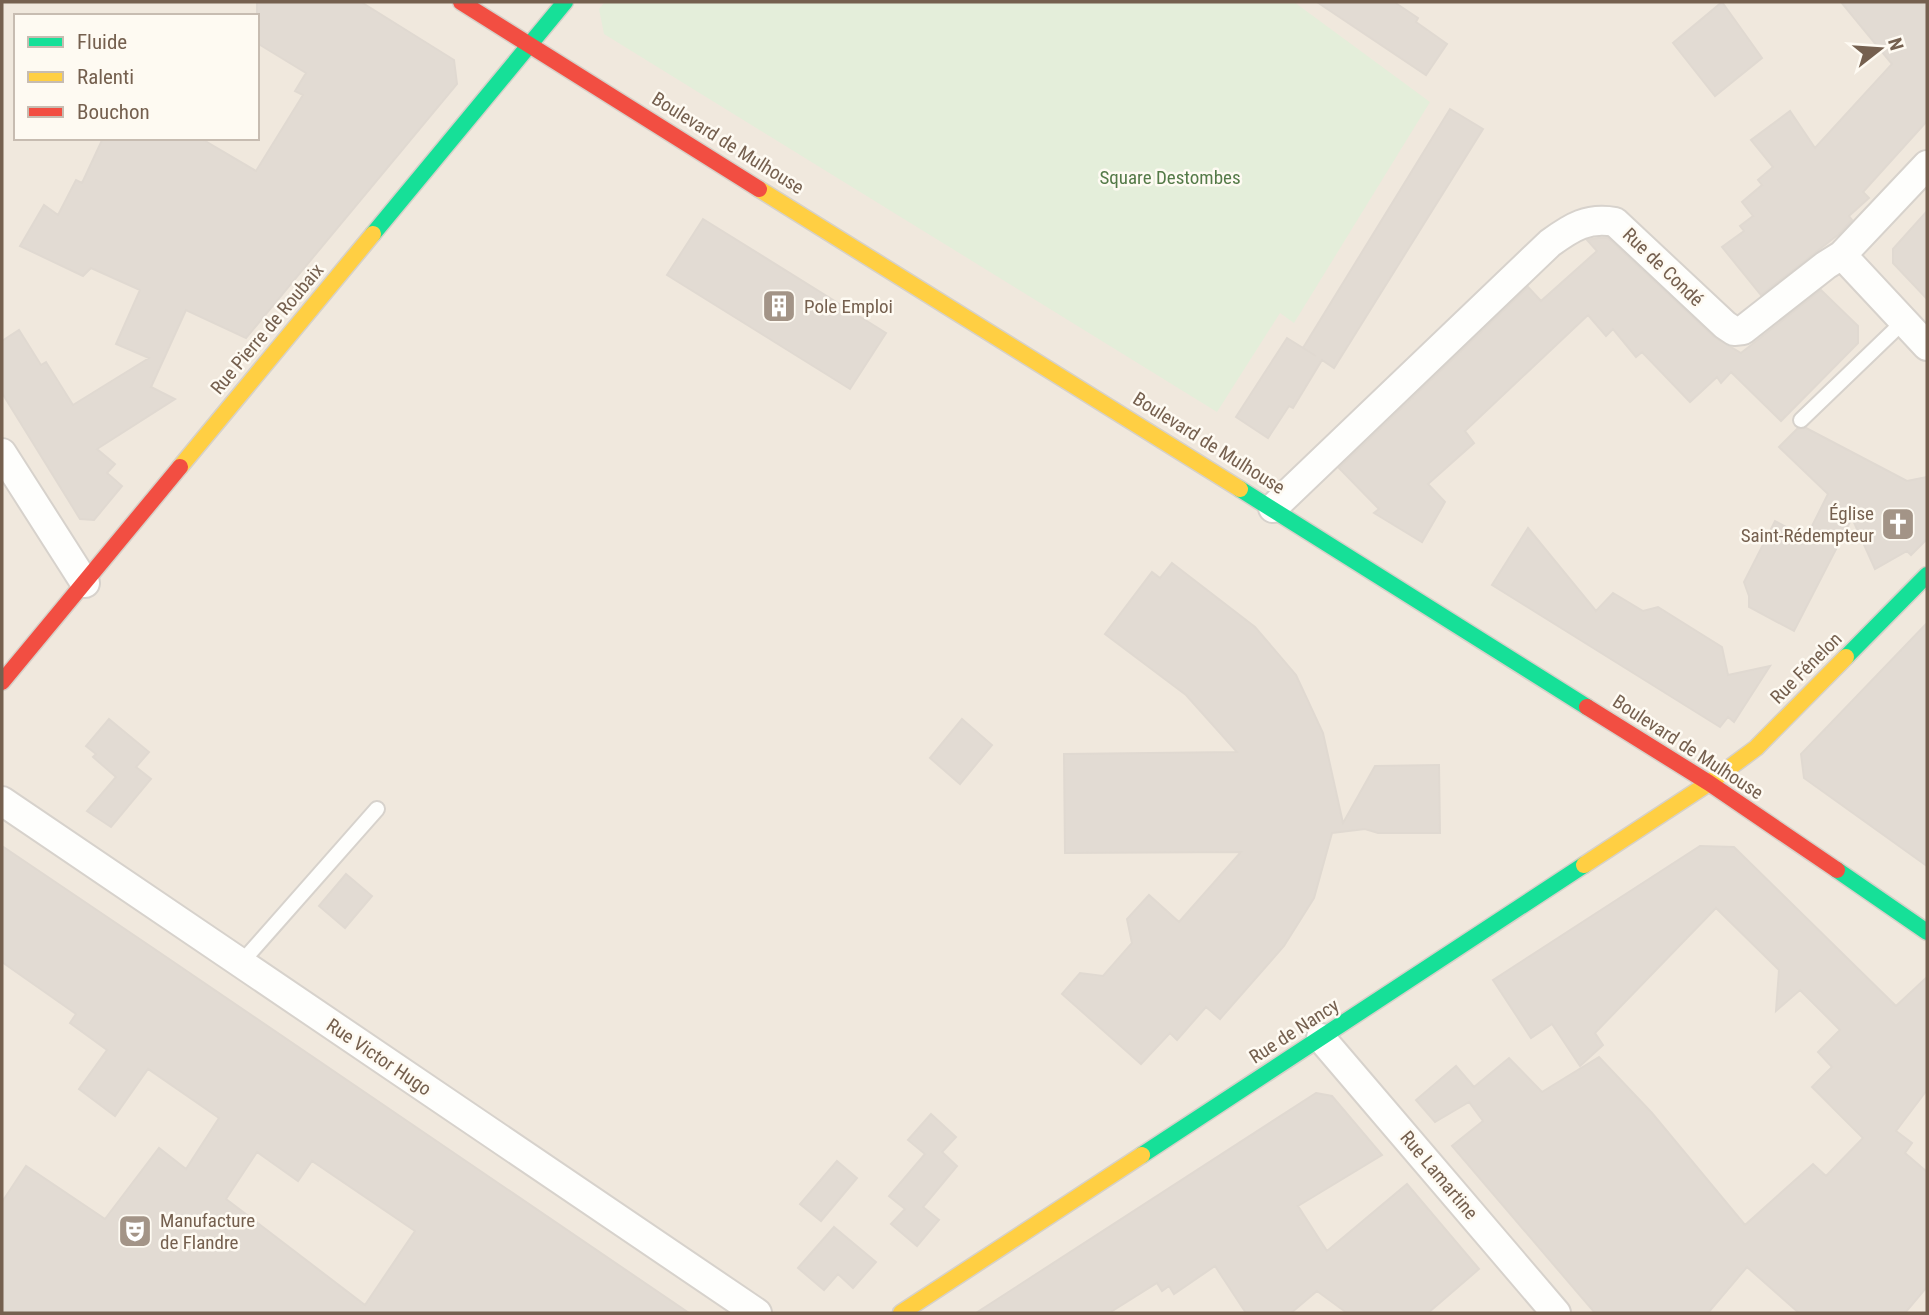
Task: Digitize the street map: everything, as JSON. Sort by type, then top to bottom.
[{"type":"street","name":"Boulevard de Mulhouse","points":[[461,2],[1709,783],[1927,932]]},
{"type":"street","name":"Rue Pierre de Roubaix","points":[[2,682],[565,2]]},
{"type":"street","name":"Rue de Condé","points":[[1273,508],[1550,243],[1574,226],[1598,219],[1615,222],[1734,331],[1744,330],[1826,265],[1842,256],[1927,165]]},
{"type":"street","points":[[1842,256],[1927,346]]},
{"type":"street","points":[[2,453],[85,583]]},
{"type":"street","name":"Rue Fénelon","points":[[1709,783],[1756,748],[1927,575]]},
{"type":"street","name":"Rue de Nancy","points":[[901,1313],[1709,783]]},
{"type":"street","name":"Rue Victor Hugo","points":[[2,801],[757,1313]]},
{"type":"street","name":"Rue Lamartine","points":[[1321,1038],[1556,1313]]},
{"type":"lane","points":[[1801,420],[1904,321]]},
{"type":"lane","points":[[241,963],[377,809]]},
{"type":"shaded area","points":[[2,2],[1927,2],[1927,1313],[2,1313]]},
{"type":"green space","name":"Square Destombes","points":[[605,2],[1294,2],[1430,102],[1294,323],[1280,313],[1217,412],[604,34],[599,9]]},
{"type":"building","points":[[257,2],[361,2],[454,60],[457,84],[246,338],[186,310],[151,387],[175,399],[97,449],[115,464],[107,473],[122,486],[94,520],[80,519],[2,393],[2,341],[19,330],[41,365],[46,362],[73,405],[149,358],[116,344],[140,290],[91,268],[83,276],[20,246],[44,205],[58,215],[76,180],[82,183],[102,140],[203,140],[256,171],[303,95],[295,91],[306,73],[259,44]]},
{"type":"building","points":[[1317,2],[1394,2],[1418,18],[1416,22],[1447,44],[1426,75]]},
{"type":"building","points":[[1722,2],[1762,58],[1715,96],[1673,43]]},
{"type":"building","points":[[1841,2],[1927,2],[1927,121],[1863,192],[1869,198],[1849,216],[1852,220],[1839,234],[1761,295],[1722,247],[1744,231],[1740,226],[1753,216],[1742,202],[1762,185],[1758,180],[1773,167],[1751,140],[1790,111],[1815,148],[1892,64]]},
{"type":"building","points":[[1450,109],[1483,129],[1334,368],[1322,360],[1293,408],[1289,406],[1268,438],[1236,417],[1287,338],[1303,348]]},
{"type":"building","points":[[1927,211],[1927,299],[1893,263],[1893,249]]},
{"type":"building","name":"Pole Emploi","points":[[703,219],[886,333],[850,389],[667,275]]},
{"type":"building","points":[[1608,238],[1714,337],[1741,353],[1821,290],[1858,326],[1858,343],[1781,421],[1731,372],[1721,383],[1717,377],[1690,402],[1642,352],[1636,357],[1613,329],[1606,336],[1588,315],[1465,431],[1474,443],[1428,484],[1445,502],[1422,542],[1374,513],[1379,509],[1339,468],[1528,287],[1541,301],[1597,251],[1587,240]]},
{"type":"building","points":[[1806,428],[1907,481],[1927,477],[1927,539],[1911,555],[1907,551],[1875,569],[1852,518],[1794,631],[1749,607],[1749,596],[1744,582],[1775,521],[1806,538],[1828,494],[1779,447],[1797,429]]},
{"type":"building","points":[[1528,528],[1596,611],[1613,593],[1643,611],[1658,607],[1722,647],[1728,675],[1770,666],[1734,722],[1728,717],[1720,727],[1492,585]]},
{"type":"building","points":[[1172,563],[1255,627],[1296,675],[1323,733],[1343,823],[1375,766],[1439,765],[1440,833],[1378,833],[1365,829],[1332,833],[1314,898],[1284,946],[1220,1019],[1206,1007],[1177,1040],[1170,1033],[1141,1064],[1062,994],[1080,973],[1103,976],[1132,943],[1127,919],[1149,895],[1179,922],[1241,852],[1065,853],[1064,754],[1237,752],[1186,695],[1105,634],[1152,572],[1160,578]]},
{"type":"building","points":[[1927,623],[1927,866],[1804,778],[1801,754]]},
{"type":"building","points":[[109,719],[149,752],[136,767],[151,779],[111,827],[87,811],[116,777],[93,757],[96,754],[86,746]]},
{"type":"building","points":[[962,719],[992,745],[960,784],[930,758]]},
{"type":"building","points":[[2,846],[689,1313],[2,1313],[2,1202],[26,1166],[105,1219],[159,1148],[186,1169],[219,1118],[148,1069],[115,1116],[79,1089],[107,1050],[70,1023],[76,1014],[2,962]],"holes":[[[257,1152],[298,1181],[312,1161],[415,1231],[365,1305],[226,1199]]]},
{"type":"building","points":[[1700,846],[1734,847],[1896,1006],[1927,977],[1927,1090],[1896,1131],[1912,1143],[1905,1153],[1927,1172],[1927,1287],[1905,1313],[1799,1313],[1747,1267],[1708,1313],[1595,1313],[1452,1146],[1483,1121],[1469,1102],[1435,1122],[1416,1100],[1456,1066],[1474,1087],[1509,1058],[1542,1092],[1599,1057],[1652,1113],[1745,1225],[1813,1164],[1826,1176],[1863,1138],[1812,1087],[1832,1067],[1818,1052],[1840,1030],[1800,990],[1776,1011],[1779,970],[1716,908],[1595,1033],[1603,1045],[1580,1066],[1552,1024],[1531,1038],[1493,980]]},
{"type":"building","points":[[346,874],[372,896],[345,928],[319,906]]},
{"type":"building","points":[[1316,1093],[1332,1096],[1382,1155],[1298,1206],[1327,1251],[1407,1184],[1479,1269],[1428,1313],[1347,1313],[1317,1291],[1291,1313],[1246,1313],[1215,1266],[1174,1294],[1169,1286],[1162,1291],[1157,1283],[1109,1313],[976,1313]]},
{"type":"building","points":[[931,1114],[956,1137],[942,1152],[957,1166],[923,1207],[939,1220],[917,1246],[891,1224],[905,1209],[889,1196],[925,1154],[908,1140]]},
{"type":"building","points":[[837,1161],[857,1178],[821,1221],[800,1204]]},
{"type":"building","points":[[834,1227],[876,1262],[853,1288],[838,1274],[824,1290],[798,1268]]},
{"type":"traffic: fast","points":[[373,234],[565,2]]},
{"type":"traffic: fast","points":[[1240,489],[1587,707]]},
{"type":"traffic: fast","points":[[1846,657],[1927,575]]},
{"type":"traffic: fast","points":[[1142,1155],[1584,865]]},
{"type":"traffic: fast","points":[[1837,870],[1927,932]]},
{"type":"traffic: slow","points":[[759,189],[1240,489]]},
{"type":"traffic: slow","points":[[180,467],[373,234]]},
{"type":"traffic: slow","points":[[1584,865],[1709,783],[1756,748],[1846,657]]},
{"type":"traffic: slow","points":[[901,1313],[1142,1155]]},
{"type":"traffic: jam","points":[[461,2],[759,189]]},
{"type":"traffic: jam","points":[[2,682],[180,467]]},
{"type":"traffic: jam","points":[[1587,707],[1709,783],[1837,870]]},
{"type":"place","name":"Pole Emploi","points":[[779,306]]},
{"type":"place","name":"Église Saint-Rédempteur","points":[[1898,524]]},
{"type":"place","name":"Manufacture de Flandre","points":[[135,1231]]}]
